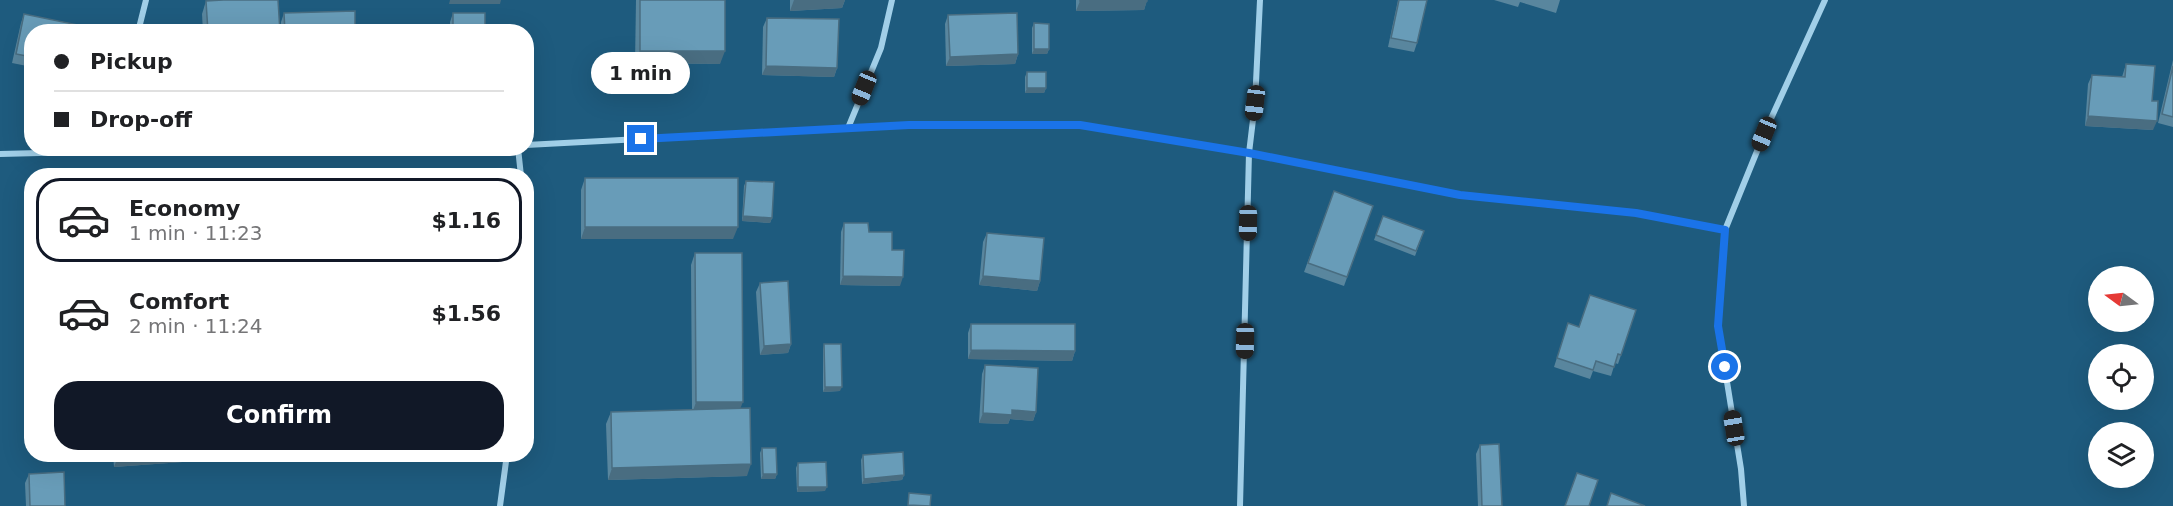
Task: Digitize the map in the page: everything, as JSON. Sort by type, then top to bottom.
[{"type":"street","points":[[140,24],[146,0]]},
{"type":"street","points":[[848,128],[880,48],[892,0]]},
{"type":"street","points":[[1240,506],[1249,153],[1255,103],[1260,0]]},
{"type":"street","points":[[1744,506],[1741,469],[1718,326],[1725,230],[1764,134],[1824,0]]},
{"type":"street","points":[[534,145],[909,125],[1080,125],[1249,153],[1460,195],[1636,213],[1725,230]]},
{"type":"street","points":[[0,154],[24,153]]},
{"type":"street","points":[[500,506],[506,462]]},
{"type":"building","points":[[278,0],[280,24],[207,24],[206,1]]},
{"type":"building","points":[[640,0],[725,0],[725,51],[640,51]]},
{"type":"building","points":[[1147,0],[1147,1],[1080,1]]},
{"type":"building","points":[[1399,0],[1427,0],[1417,43],[1391,38]]},
{"type":"building","points":[[355,11],[355,24],[285,24],[284,13]]},
{"type":"building","points":[[453,13],[485,13],[485,24],[453,24]]},
{"type":"building","points":[[1017,13],[1018,54],[950,57],[948,15]]},
{"type":"building","points":[[24,14],[73,24],[24,24],[24,56],[16,54]]},
{"type":"building","points":[[767,18],[839,19],[837,68],[766,66]]},
{"type":"building","points":[[1034,23],[1049,24],[1049,49],[1034,49]]},
{"type":"building","points":[[2126,64],[2155,66],[2152,101],[2158,101],[2157,121],[2088,116],[2092,75],[2125,77]]},
{"type":"building","points":[[2173,66],[2173,117],[2162,114]]},
{"type":"building","points":[[1027,72],[1046,72],[1046,88],[1027,88]]},
{"type":"building","points":[[585,178],[738,178],[738,227],[585,227]]},
{"type":"building","points":[[746,181],[774,182],[772,218],[743,216]]},
{"type":"building","points":[[1334,191],[1373,206],[1347,277],[1308,263]]},
{"type":"building","points":[[1383,216],[1424,231],[1416,251],[1376,235]]},
{"type":"building","points":[[844,223],[868,223],[869,232],[892,232],[892,250],[904,250],[903,277],[843,276]]},
{"type":"building","points":[[987,233],[1044,238],[1040,281],[983,276]]},
{"type":"building","points":[[695,253],[742,253],[743,402],[696,402]]},
{"type":"building","points":[[788,281],[791,344],[764,346],[760,283]]},
{"type":"building","points":[[1590,295],[1636,310],[1621,355],[1618,354],[1614,367],[1596,361],[1593,370],[1557,358],[1568,323],[1579,327]]},
{"type":"building","points":[[971,324],[1075,324],[1075,351],[971,350]]},
{"type":"building","points":[[824,344],[841,344],[842,387],[825,387]]},
{"type":"building","points":[[985,365],[1038,368],[1036,412],[1012,410],[1012,415],[983,413]]},
{"type":"building","points":[[750,408],[751,464],[612,468],[611,412]]},
{"type":"building","points":[[1499,444],[1502,506],[1482,506],[1480,445]]},
{"type":"building","points":[[762,448],[776,448],[777,474],[763,474]]},
{"type":"building","points":[[903,452],[904,475],[864,479],[863,455]]},
{"type":"building","points":[[826,462],[827,487],[798,487],[798,463]]},
{"type":"building","points":[[64,472],[65,506],[30,506],[29,474]]},
{"type":"building","points":[[1577,473],[1598,480],[1589,506],[1565,506]]},
{"type":"building","points":[[909,493],[931,495],[930,506],[908,505]]},
{"type":"building","points":[[1611,493],[1645,506],[1607,506]]},
{"type":"route","points":[[641,139],[909,125],[1080,125],[1249,153],[1460,195],[1636,213],[1725,230],[1718,326],[1725,367]]}]
